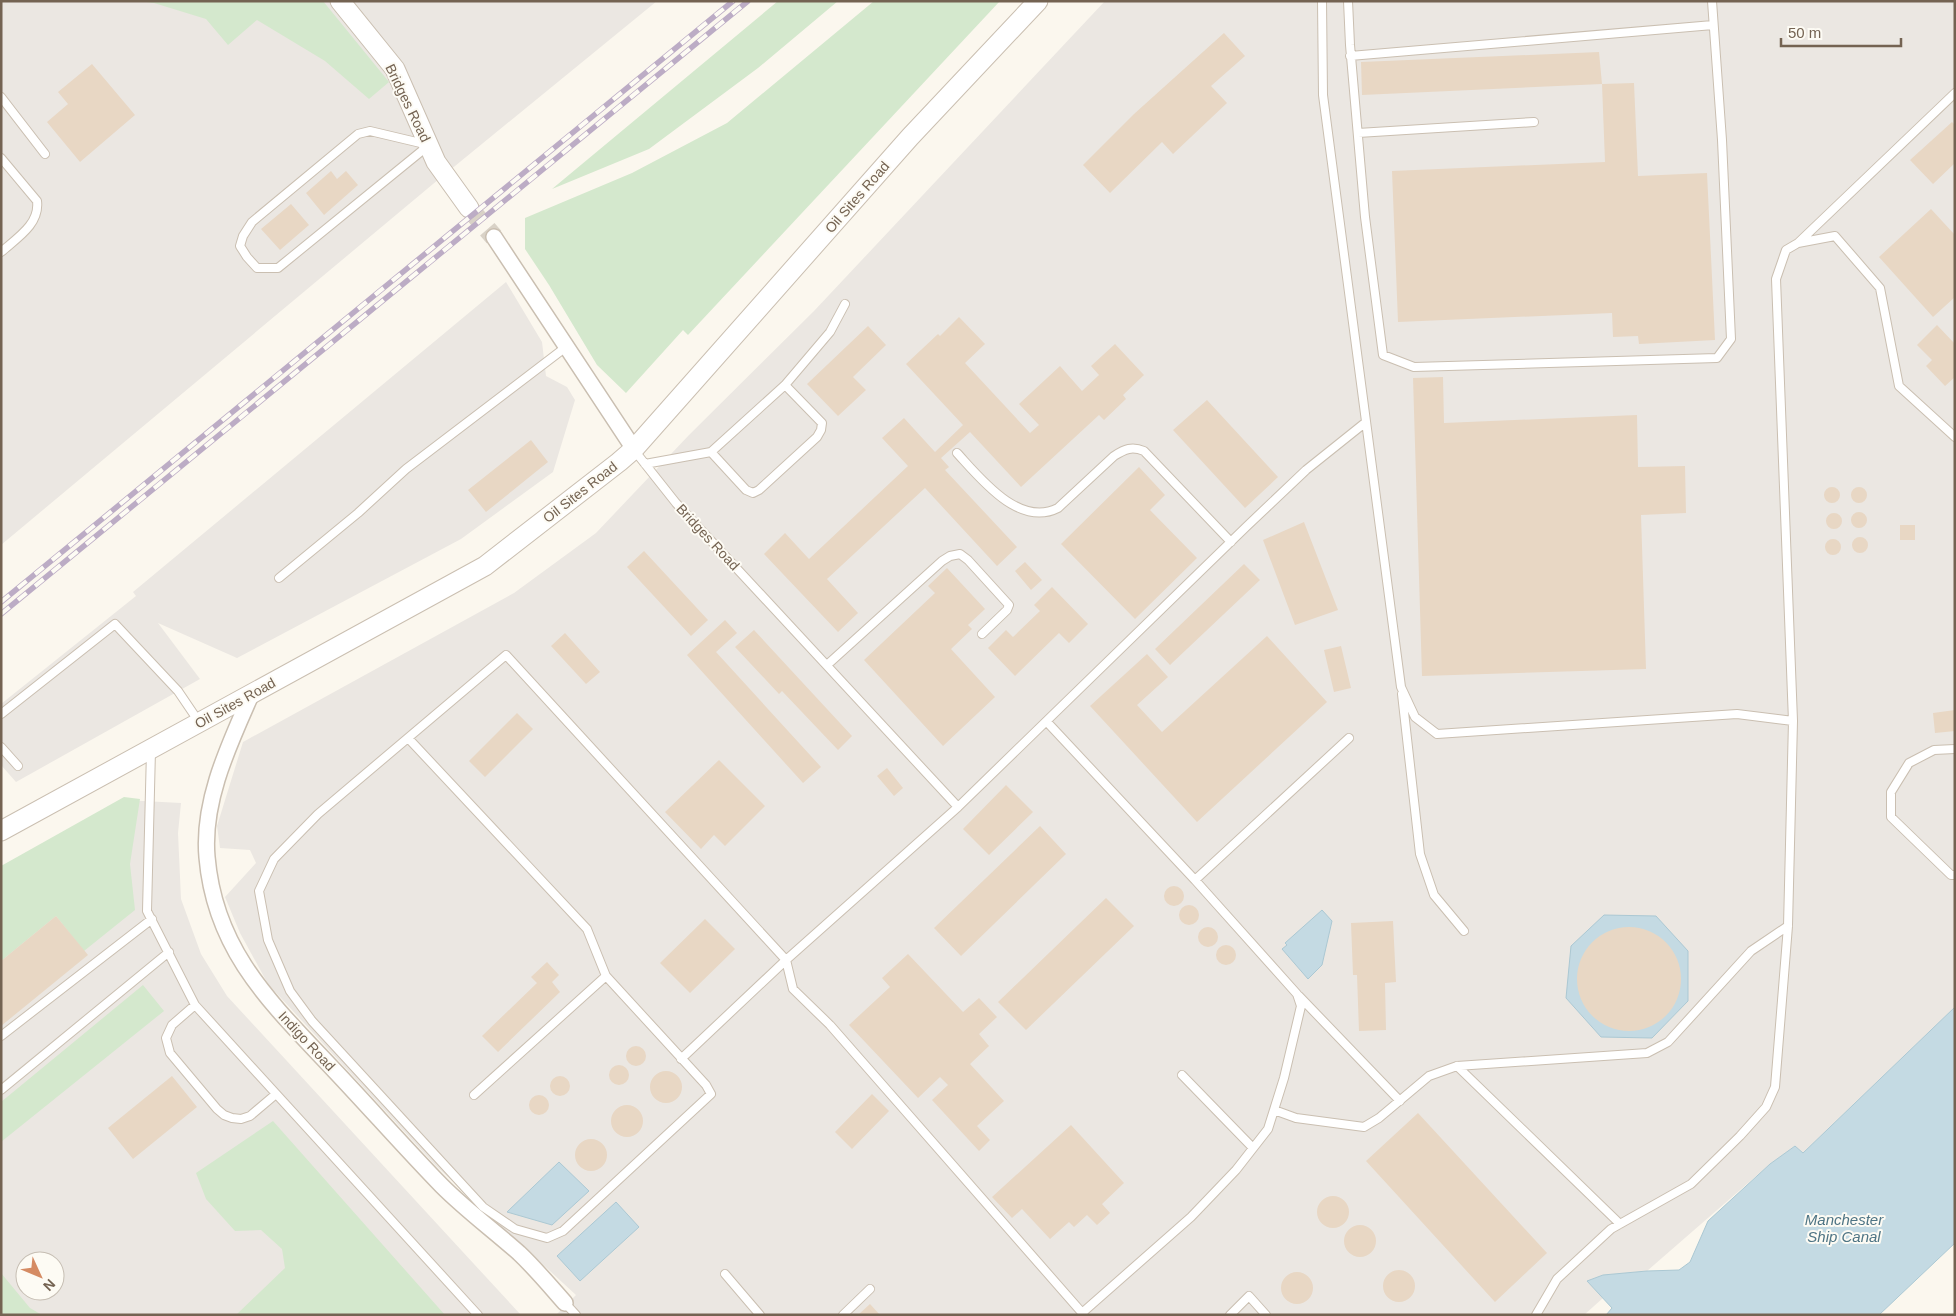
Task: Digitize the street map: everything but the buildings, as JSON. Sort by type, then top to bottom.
[{"type":"street","name":"Bridges Road","points":[[340,1],[395,69],[436,162],[469,208]]},
{"type":"street","name":"Oil Sites Road","points":[[1,831],[485,566],[634,449],[910,137],[1038,1]]},
{"type":"street","name":"Bridges Road","points":[[494,237],[634,449]]},
{"type":"street","name":"Indigo Road","points":[[251,694],[230,742],[208,817],[207,856],[210,881],[217,908],[233,948],[269,1000],[391,1131],[443,1186],[520,1254],[565,1303]]},
{"type":"lane","points":[[1322,1],[1323,95],[1401,688],[1420,854],[1434,896],[1464,931]]},
{"type":"lane","points":[[1348,1],[1350,56],[1365,217],[1383,355],[1414,367],[1717,358],[1731,339],[1722,140],[1712,1]]},
{"type":"lane","points":[[1350,56],[1713,25]]},
{"type":"lane","points":[[1536,1315],[1557,1279],[1611,1229],[1691,1184],[1740,1136],[1766,1107],[1774,1087],[1788,926],[1793,722],[1776,279],[1786,250],[1798,243],[1955,93]]},
{"type":"lane","points":[[1,97],[46,154]]},
{"type":"lane","points":[[1358,133],[1534,122]]},
{"type":"lane","points":[[370,131],[429,145],[278,268],[257,268],[240,246],[243,236],[252,222],[358,134],[370,131]]},
{"type":"lane","points":[[1,158],[37,201],[38,209],[36,218],[21,236],[1,252]]},
{"type":"lane","points":[[1798,243],[1835,236],[1880,288],[1899,386],[1955,436]]},
{"type":"lane","points":[[645,464],[711,452],[785,385],[830,332],[845,304]]},
{"type":"lane","points":[[279,578],[358,513],[406,469],[566,347]]},
{"type":"lane","points":[[711,452],[746,490],[753,493],[759,490],[817,437],[821,430],[822,423],[785,385]]},
{"type":"lane","points":[[681,1059],[786,960],[958,807],[1306,470],[1366,422]]},
{"type":"lane","points":[[957,453],[990,490],[1003,500],[1039,513],[1049,513],[1058,508],[1114,456],[1134,447],[1144,451],[1231,542]]},
{"type":"lane","name":"Bridges Road","points":[[634,449],[676,503],[958,807]]},
{"type":"lane","points":[[826,665],[950,556],[960,554],[968,560],[1009,605],[1007,610],[982,634]]},
{"type":"lane","points":[[1,714],[115,624],[178,691],[199,722]]},
{"type":"lane","points":[[408,738],[586,929],[606,976],[706,1085],[711,1094],[563,1231],[547,1238],[515,1229],[483,1208],[312,1021],[290,991],[268,940],[260,891],[274,859],[318,814],[506,655],[786,960],[793,989],[830,1025],[1083,1314],[1191,1216],[1236,1170],[1268,1129],[1284,1078],[1300,1006],[1297,994]]},
{"type":"lane","points":[[1401,688],[1415,717],[1437,734],[1737,714],[1793,722]]},
{"type":"lane","points":[[1047,722],[1195,880],[1297,994],[1400,1101]]},
{"type":"lane","points":[[1195,880],[1349,738]]},
{"type":"lane","points":[[1,747],[18,766]]},
{"type":"lane","points":[[151,748],[147,911],[195,1004],[478,1315]]},
{"type":"lane","points":[[1955,749],[1934,750],[1909,763],[1891,792],[1891,817],[1952,875],[1955,875]]},
{"type":"lane","points":[[1,1036],[152,919]]},
{"type":"lane","points":[[1274,1110],[1296,1118],[1364,1127],[1379,1118],[1429,1076],[1457,1066],[1647,1053],[1668,1042],[1751,951],[1788,926]]},
{"type":"lane","points":[[1,1090],[169,952]]},
{"type":"lane","points":[[474,1095],[606,976]]},
{"type":"lane","points":[[195,1004],[172,1025],[166,1038],[170,1053],[216,1109],[232,1118],[241,1119],[250,1116],[276,1094]]},
{"type":"lane","points":[[1457,1066],[1620,1224]]},
{"type":"lane","points":[[1182,1075],[1253,1148]]},
{"type":"lane","points":[[725,1274],[760,1315]]},
{"type":"lane","points":[[843,1315],[870,1289]]},
{"type":"lane","points":[[1230,1315],[1249,1296],[1266,1315]]},
{"type":"lane","name":"Indigo Road","points":[[565,1303],[576,1315]]},
{"type":"shaded area","points":[[1,1],[657,1],[433,184],[1,545]]},
{"type":"shaded area","points":[[1105,1],[1955,1],[1955,1007],[1803,1153],[1795,1146],[1770,1164],[1647,1271],[1603,1275],[1587,1281],[1603,1298],[1584,1315],[556,1315],[576,1295],[436,1166],[268,984],[240,933],[225,897],[256,863],[250,850],[220,848],[217,826],[243,742],[514,593],[596,533],[689,435],[814,311]]},
{"type":"shaded area","points":[[506,282],[542,342],[546,376],[567,387],[575,400],[553,472],[461,539],[237,658],[158,623],[200,679],[16,782],[1,765],[1,704],[136,596],[133,592]]},
{"type":"shaded area","points":[[124,800],[181,803],[178,833],[181,899],[201,954],[227,996],[521,1315],[1,1315],[1,869]]},
{"type":"green space","points":[[139,1],[323,1],[389,82],[369,99],[325,61],[257,20],[228,45],[206,19],[154,3]]},
{"type":"green space","points":[[778,1],[838,1],[758,68],[649,149],[552,189]]},
{"type":"green space","points":[[874,1],[1000,1],[688,335],[683,330],[626,393],[597,365],[525,249],[525,218],[632,173],[727,123]]},
{"type":"green space","points":[[124,797],[140,799],[130,864],[135,910],[84,951],[56,916],[1,961],[1,866]]},
{"type":"green space","points":[[143,985],[164,1011],[1,1142],[1,1102]]},
{"type":"green space","points":[[273,1121],[445,1315],[236,1315],[285,1268],[282,1249],[261,1230],[235,1231],[206,1199],[196,1173]]},
{"type":"green space","points":[[1,1273],[15,1290],[15,1301],[24,1301],[30,1308],[42,1315],[1,1315]]},
{"type":"water","points":[[1322,910],[1332,921],[1322,965],[1308,979],[1282,949],[1287,945],[1285,943]]},
{"type":"water","points":[[1604,915],[1656,916],[1688,951],[1688,1001],[1652,1038],[1601,1037],[1566,998],[1571,946]]},
{"type":"water","name":"Manchester Ship Canal","points":[[1955,1007],[1955,1243],[1879,1315],[1606,1315],[1612,1308],[1587,1281],[1603,1275],[1679,1270],[1690,1262],[1708,1221],[1770,1164],[1795,1146],[1803,1153]]},
{"type":"water","points":[[559,1162],[589,1191],[552,1225],[507,1212]]},
{"type":"water","points":[[616,1202],[639,1227],[580,1281],[557,1256]]},
{"type":"tunnel","points":[[469,208],[494,237]]},
{"type":"railway","points":[[1,602],[733,1]]},
{"type":"railway","points":[[1,614],[748,1]]}]
